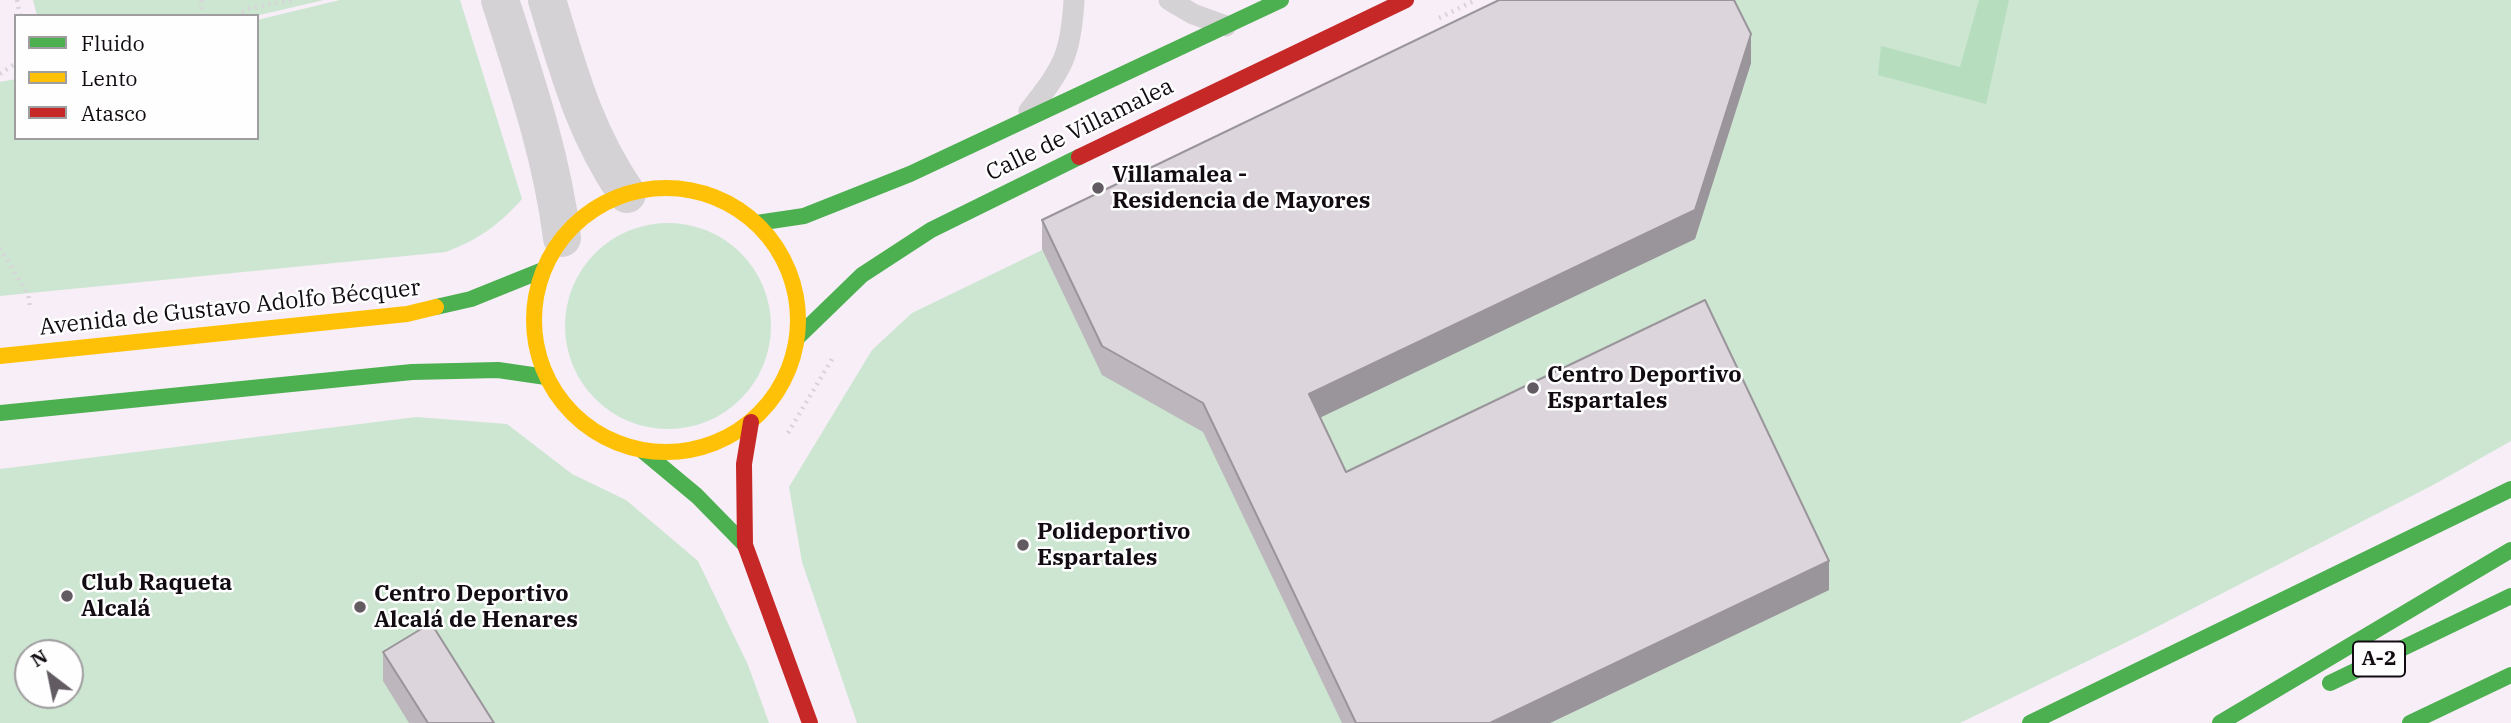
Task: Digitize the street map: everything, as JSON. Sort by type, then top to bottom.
[{"type":"main road","name":"Calle de Villamalea","points":[[757,223],[804,216],[910,174],[1280,0]]},
{"type":"main road","name":"Calle de Villamalea","points":[[798,337],[862,275],[931,230],[1249,73],[1406,0]]},
{"type":"main road","points":[[643,451],[701,448],[751,422],[785,380],[798,337],[797,295],[786,262],[757,223],[727,202],[692,190],[652,188],[627,194],[591,211],[562,238],[543,270],[536,296],[534,338],[546,377],[569,411],[605,438],[643,451],[696,496],[745,545]]},
{"type":"main road","name":"Avenida de Gustavo Adolfo Bécquer","points":[[0,356],[407,314],[471,299],[543,270]]},
{"type":"main road","points":[[0,412],[412,372],[498,370],[546,377]]},
{"type":"main road","points":[[751,422],[744,464],[745,545],[810,723]]},
{"type":"main road","points":[[2030,723],[2511,489]]},
{"type":"main road","points":[[2220,723],[2511,551]]},
{"type":"main road","name":"A-2","points":[[2309,693],[2511,596]]},
{"type":"main road","points":[[2410,723],[2511,675]]},
{"type":"main road","points":[[2246,723],[2284,705]]},
{"type":"street","points":[[500,0],[540,127],[558,198],[562,238]]},
{"type":"street","points":[[547,0],[583,115],[602,158],[627,194]]},
{"type":"lane","points":[[1021,121],[1054,79],[1072,42],[1074,0]]},
{"type":"lane","points":[[1170,0],[1193,13],[1226,26]]},
{"type":"path","points":[[240,14],[250,8],[293,0]]},
{"type":"path","points":[[1427,23],[1476,0]]},
{"type":"path","points":[[0,248],[29,294],[30,307]]},
{"type":"path","points":[[782,443],[835,355]]},
{"type":"green space","points":[[33,0],[324,0],[259,15],[36,14]]},
{"type":"green space","points":[[340,0],[460,0],[522,199],[488,230],[446,252],[0,296],[0,82],[14,79],[14,140],[259,140],[259,20]]},
{"type":"green space","name":"Centro Deportivo Espartales","points":[[1559,0],[2511,0],[2511,441],[2435,484],[2141,635],[1960,723],[857,723],[802,562],[789,487],[872,350],[912,313]]},
{"type":"green space","points":[[1979,0],[2009,0],[1986,104],[1878,75],[1881,46],[1960,67]]},
{"type":"green space","points":[[668,223],[707,231],[725,240],[741,253],[754,269],[763,287],[771,326],[763,365],[754,383],[741,399],[725,412],[707,421],[668,429],[629,421],[611,412],[595,399],[582,383],[573,365],[565,326],[573,287],[582,269],[595,253],[611,240],[629,231]]},
{"type":"green space","name":"Centro Deportivo Alcalá de Henares","points":[[416,417],[507,424],[572,474],[626,500],[698,561],[748,665],[769,723],[0,723],[0,469]]},
{"type":"building","points":[[1499,0],[1734,0],[1751,34],[1695,210],[1309,394],[1346,472],[1705,300],[1829,561],[1490,723],[1356,723],[1203,403],[1102,346],[1042,220]]},
{"type":"building","points":[[431,623],[494,723],[428,723],[383,652]]},
{"type":"traffic: fast","points":[[757,223],[804,216],[910,174],[1281,0]]},
{"type":"traffic: fast","points":[[798,337],[862,275],[931,230],[1079,157]]},
{"type":"traffic: fast","points":[[436,307],[471,299],[543,270]]},
{"type":"traffic: fast","points":[[0,413],[412,372],[498,370],[546,377]]},
{"type":"traffic: fast","points":[[643,451],[697,496],[745,545]]},
{"type":"traffic: fast","points":[[2030,723],[2511,489]]},
{"type":"traffic: fast","points":[[2220,723],[2511,550]]},
{"type":"traffic: fast","points":[[2330,683],[2511,596]]},
{"type":"traffic: fast","points":[[2410,723],[2511,675]]},
{"type":"traffic: slow","points":[[666,188],[692,191],[716,198],[759,227],[788,270],[795,294],[798,320],[795,346],[788,370],[759,413],[716,442],[692,449],[666,452],[640,449],[616,442],[573,413],[544,370],[537,346],[534,320],[537,294],[544,270],[573,227],[616,198],[640,191],[666,188]]},
{"type":"traffic: slow","points":[[0,356],[407,314],[436,307]]},
{"type":"traffic: jam","points":[[1079,157],[1406,0]]},
{"type":"traffic: jam","points":[[751,422],[744,464],[745,545],[810,723]]},
{"type":"place","name":"Villamalea - Residencia de Mayores","points":[[1098,188]]},
{"type":"place","name":"Centro Deportivo Espartales","points":[[1533,388]]},
{"type":"place","name":"Polideportivo Espartales","points":[[1023,545]]},
{"type":"place","name":"Club Raqueta Alcalá","points":[[67,596]]},
{"type":"place","name":"Centro Deportivo Alcalá de Henares","points":[[360,607]]}]
